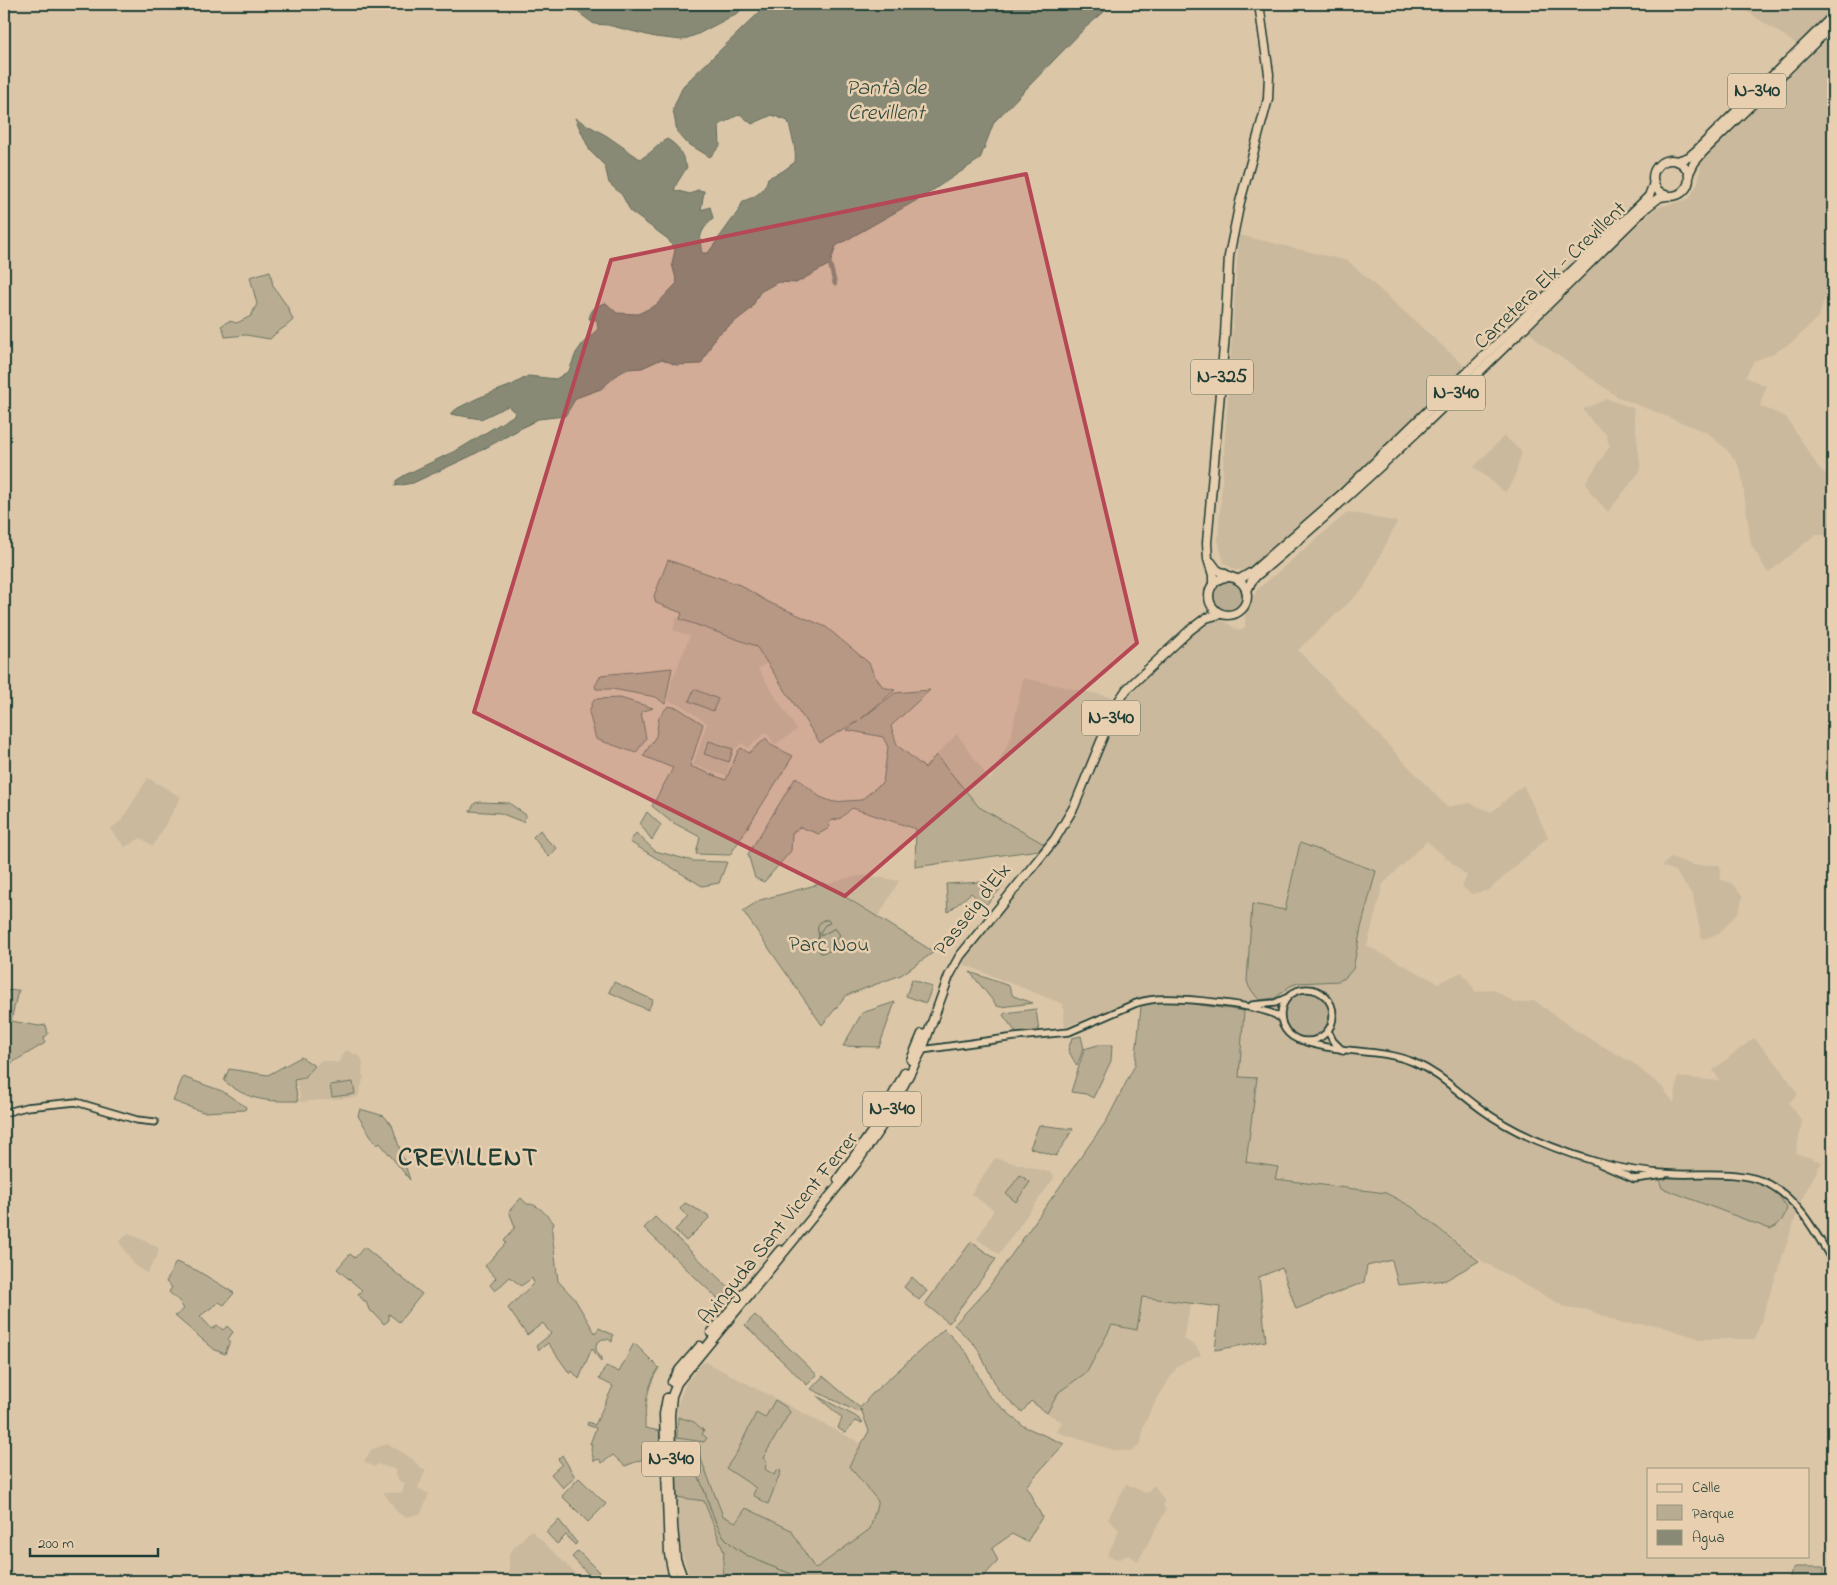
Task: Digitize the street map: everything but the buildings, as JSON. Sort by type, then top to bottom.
[{"type":"highway","name":"N-325","points":[[1213,585],[1208,552],[1208,532],[1225,335],[1229,256],[1240,202],[1268,99],[1269,74],[1259,4]]},
{"type":"highway","name":"N-340","points":[[1654,183],[1654,172],[1658,166],[1664,162],[1677,161],[1689,157],[1833,16]]},
{"type":"highway","name":"N-340","points":[[1666,196],[1677,196],[1684,192],[1689,184],[1689,173],[1702,153],[1833,25]]},
{"type":"highway","points":[[1677,161],[1689,173]]},
{"type":"highway","points":[[1654,183],[1658,191],[1666,196]]},
{"type":"highway","name":"Carretera Elx - Crevillent","points":[[1234,578],[1252,572],[1343,492],[1442,399],[1649,196],[1654,183]]},
{"type":"highway","name":"Carretera Elx - Crevillent","points":[[1247,592],[1256,576],[1316,526],[1393,455],[1647,207],[1660,197],[1666,196]]},
{"type":"highway","points":[[1208,552],[1214,567],[1244,585],[1247,592]]},
{"type":"highway","name":"N-340","points":[[1190,630],[1203,616],[1210,603],[1209,596],[1213,585],[1221,578],[1234,578]]},
{"type":"highway","name":"N-340","points":[[1190,630],[1206,618],[1220,614],[1232,615],[1242,609],[1247,599],[1247,592]]},
{"type":"highway","points":[[1210,603],[1220,614]]},
{"type":"highway","name":"Passeig d'Elx","points":[[919,1050],[945,974],[953,958],[1062,827],[1074,807],[1116,705],[1134,682],[1190,630]]},
{"type":"highway","name":"Avinguda Sant Vicent Ferrer","points":[[683,1371],[839,1178],[878,1123],[919,1050]]},
{"type":"highway","name":"N-340","points":[[677,1581],[669,1554],[664,1414],[666,1398],[672,1383],[683,1371]]},
{"type":"highway","name":"N-340","points":[[683,1371],[672,1396],[670,1415],[674,1549],[684,1581]]},
{"type":"street","points":[[919,1050],[1069,1032],[1143,1001],[1158,999],[1247,1006],[1275,1003],[1299,990],[1312,989],[1323,994],[1332,1006],[1333,1020],[1328,1031],[1322,1037],[1306,1042]]},
{"type":"street","points":[[1288,997],[1283,1003],[1281,1018],[1285,1030],[1296,1039],[1321,1047],[1390,1055],[1412,1062],[1448,1081],[1480,1109],[1534,1139],[1593,1161],[1641,1171],[1673,1174],[1735,1175],[1767,1183],[1780,1190],[1795,1205],[1805,1217],[1833,1262]]},
{"type":"street","points":[[1247,1006],[1276,1014],[1281,1018]]},
{"type":"street","points":[[1328,1031],[1333,1041],[1343,1051]]},
{"type":"street","points":[[4,1113],[26,1107],[76,1102],[138,1120],[155,1122]]},
{"type":"highlighted area","points":[[1026,174],[1137,643],[845,896],[474,712],[611,260]]},
{"type":"shaded area","points":[[1736,4],[1833,4],[1833,11],[1798,45]]},
{"type":"shaded area","points":[[1833,34],[1833,273],[1819,316],[1794,341],[1774,353],[1754,361],[1745,377],[1766,386],[1760,406],[1786,417],[1818,467],[1833,481],[1833,536],[1816,534],[1768,573],[1751,544],[1741,471],[1727,450],[1708,433],[1618,397],[1540,343],[1528,330],[1656,208],[1689,199],[1698,183],[1702,161]]},
{"type":"shaded area","points":[[1239,235],[1348,261],[1467,368],[1251,570],[1235,570],[1224,563],[1218,541]]},
{"type":"shaded area","points":[[1607,399],[1633,408],[1641,470],[1608,512],[1590,492],[1586,482],[1610,446],[1605,433],[1594,424],[1583,409]]},
{"type":"shaded area","points":[[1504,436],[1522,452],[1513,481],[1505,492],[1474,467]]},
{"type":"shaded area","points":[[1348,512],[1397,522],[1364,588],[1298,650],[1447,807],[1469,803],[1492,812],[1523,785],[1548,837],[1489,890],[1472,894],[1462,887],[1467,876],[1427,841],[1383,884],[1367,946],[1438,983],[1462,972],[1476,992],[1493,989],[1515,1003],[1535,1001],[1575,1030],[1634,1064],[1663,1088],[1674,1103],[1678,1077],[1720,1081],[1713,1070],[1754,1038],[1778,1065],[1798,1094],[1789,1103],[1802,1121],[1796,1153],[1822,1162],[1802,1198],[1755,1339],[1700,1339],[1657,1325],[1620,1323],[1588,1310],[1565,1307],[1482,1261],[1412,1207],[1386,1193],[1275,1179],[1277,1167],[1246,1162],[1257,1079],[1239,1077],[1142,997],[1065,1027],[1063,1004],[963,964],[964,956],[1052,848],[979,807],[936,755],[957,734],[990,780],[1011,737],[1023,678],[1125,700],[1205,622],[1222,620],[1239,631],[1245,628],[1245,613],[1257,590]]},
{"type":"shaded area","points":[[677,617],[756,646],[767,663],[758,669],[797,730],[776,744],[774,744],[766,732],[748,748],[742,743],[735,749],[726,776],[693,765],[707,723],[679,704],[667,701],[672,680],[690,636],[673,630]]},
{"type":"shaded area","points":[[148,778],[181,797],[153,846],[141,838],[125,847],[110,829],[121,821]]},
{"type":"shaded area","points":[[1671,857],[1693,865],[1720,865],[1721,880],[1731,883],[1743,896],[1739,911],[1719,934],[1702,939],[1693,896],[1675,871],[1662,866]]},
{"type":"shaded area","points":[[866,875],[899,881],[878,917],[827,884]]},
{"type":"shaded area","points":[[346,1050],[361,1057],[363,1063],[362,1075],[364,1076],[358,1097],[300,1102],[296,1081],[307,1079],[308,1075],[321,1060],[338,1063]]},
{"type":"shaded area","points":[[995,1158],[1052,1173],[1054,1178],[999,1254],[977,1239],[994,1210],[971,1194]]},
{"type":"shaded area","points":[[128,1233],[159,1248],[157,1257],[147,1273],[135,1265],[119,1242]]},
{"type":"shaded area","points":[[1142,1297],[1191,1303],[1183,1339],[1196,1346],[1201,1355],[1179,1365],[1173,1373],[1150,1411],[1143,1428],[1141,1443],[1135,1449],[1129,1451],[1113,1450],[1057,1432],[1062,1422],[1047,1413],[1059,1392],[1087,1372],[1112,1325]]},
{"type":"shaded area","points":[[706,1362],[862,1444],[849,1466],[878,1501],[870,1529],[815,1569],[791,1530],[736,1522],[723,1516],[697,1447],[676,1441],[677,1406],[686,1383],[702,1363]]},
{"type":"shaded area","points":[[388,1444],[426,1470],[418,1488],[429,1494],[421,1513],[407,1517],[399,1514],[383,1492],[402,1493],[405,1483],[399,1481],[394,1469],[377,1464],[374,1467],[364,1461],[372,1449]]},
{"type":"shaded area","points":[[1126,1484],[1146,1493],[1154,1485],[1165,1502],[1163,1506],[1166,1510],[1138,1561],[1128,1555],[1119,1559],[1107,1556],[1119,1530],[1108,1519]]},
{"type":"shaded area","points":[[676,1497],[704,1501],[724,1552],[723,1581],[693,1581],[689,1575],[678,1539]]},
{"type":"shaded area","points":[[531,1530],[583,1581],[509,1581],[509,1553]]},
{"type":"green space","points":[[270,271],[273,286],[287,306],[293,320],[270,339],[246,335],[225,337],[221,326],[229,321],[237,323],[251,316],[257,304],[250,277]]},
{"type":"green space","points":[[668,560],[740,585],[768,602],[826,627],[869,663],[874,675],[883,687],[895,690],[861,719],[895,693],[930,690],[891,726],[897,745],[925,768],[936,755],[979,807],[1044,844],[1039,850],[915,867],[916,829],[852,808],[841,818],[830,821],[829,828],[819,834],[800,827],[792,833],[791,851],[764,882],[755,878],[748,854],[796,777],[820,797],[833,802],[861,800],[883,782],[888,747],[883,737],[847,730],[858,721],[820,743],[756,646],[680,619],[682,613],[656,603],[654,596]]},
{"type":"green space","points":[[1228,581],[1239,585],[1243,596],[1239,607],[1228,611],[1217,607],[1213,596],[1217,585]]},
{"type":"green space","points":[[672,668],[665,704],[656,697],[612,689],[596,689],[595,686],[601,675]]},
{"type":"green space","points":[[694,689],[718,699],[713,711],[689,701]]},
{"type":"green space","points":[[620,698],[653,708],[641,712],[646,738],[636,753],[596,739],[589,712],[594,699]]},
{"type":"green space","points":[[668,706],[678,708],[703,724],[690,766],[726,780],[738,751],[741,748],[749,753],[766,738],[771,745],[793,756],[730,855],[696,854],[700,837],[670,821],[652,806],[673,768],[643,756],[656,736],[659,717]]},
{"type":"green space","points":[[709,741],[733,749],[729,762],[704,754]]},
{"type":"green space","points":[[475,803],[509,803],[526,815],[523,822],[500,813],[470,811]]},
{"type":"green space","points":[[647,812],[661,825],[652,840],[640,824]]},
{"type":"green space","points":[[540,830],[548,841],[557,848],[549,857],[533,837]]},
{"type":"green space","points":[[636,833],[655,851],[693,861],[727,862],[719,883],[702,886],[630,842]]},
{"type":"green space","points":[[1300,843],[1376,871],[1361,928],[1353,969],[1346,977],[1339,981],[1298,983],[1290,986],[1275,998],[1259,1000],[1249,987],[1247,981],[1252,904],[1285,910]]},
{"type":"green space","points":[[1002,881],[1003,886],[985,906],[971,893],[948,912],[946,884]]},
{"type":"green space","name":"Parc Nou","points":[[823,883],[934,952],[901,975],[847,995],[822,1025],[743,911],[760,900]]},
{"type":"green space","points":[[970,972],[1009,986],[1013,996],[1033,1003],[997,1006]]},
{"type":"green space","points":[[912,979],[932,987],[926,1003],[906,996]]},
{"type":"green space","points":[[614,982],[653,1000],[648,1010],[609,992]]},
{"type":"green space","points":[[19,990],[11,1021],[39,1026],[46,1025],[48,1034],[44,1038],[45,1043],[5,1067],[4,991]]},
{"type":"green space","points":[[1307,992],[1320,996],[1326,1002],[1330,1015],[1326,1028],[1320,1034],[1307,1038],[1294,1034],[1288,1028],[1284,1015],[1288,1002],[1294,996]]},
{"type":"green space","points":[[1142,997],[1244,1011],[1239,1077],[1257,1078],[1246,1162],[1278,1167],[1275,1179],[1386,1193],[1412,1207],[1479,1261],[1446,1280],[1398,1285],[1392,1260],[1367,1266],[1364,1282],[1296,1309],[1282,1268],[1259,1277],[1266,1341],[1215,1350],[1220,1307],[1142,1297],[1137,1330],[1112,1325],[1087,1372],[1059,1392],[1047,1413],[1031,1401],[1022,1412],[999,1391],[976,1346],[954,1325],[988,1288],[1107,1120],[1135,1065]]},
{"type":"green space","points":[[895,1002],[879,1047],[843,1046],[862,1013]]},
{"type":"green space","points":[[1036,1009],[1039,1032],[1017,1034],[1003,1015],[1005,1013]]},
{"type":"green space","points":[[1081,1036],[1084,1049],[1098,1045],[1112,1045],[1111,1061],[1093,1098],[1086,1094],[1071,1092],[1084,1050],[1077,1066],[1068,1050],[1072,1038]]},
{"type":"green space","points":[[301,1057],[315,1066],[306,1078],[294,1080],[298,1101],[259,1099],[241,1092],[224,1081],[229,1069],[268,1075]]},
{"type":"green space","points":[[183,1077],[222,1091],[246,1107],[245,1110],[203,1112],[173,1101]]},
{"type":"green space","points":[[353,1082],[355,1094],[332,1097],[330,1085]]},
{"type":"green space","points":[[360,1109],[384,1116],[392,1125],[410,1180],[380,1143],[377,1145],[358,1116]]},
{"type":"green space","points":[[1039,1125],[1073,1129],[1056,1156],[1030,1148]]},
{"type":"green space","points":[[438,1149],[464,1154],[462,1165],[434,1160]]},
{"type":"green space","points":[[1020,1175],[1030,1182],[1016,1202],[1006,1194]]},
{"type":"green space","points":[[1709,1177],[1754,1183],[1778,1195],[1787,1208],[1781,1221],[1770,1229],[1662,1188],[1660,1182],[1662,1179]]},
{"type":"green space","points":[[521,1198],[527,1204],[538,1207],[554,1223],[552,1233],[558,1281],[574,1298],[595,1333],[599,1328],[613,1335],[612,1342],[608,1339],[602,1339],[596,1344],[596,1350],[601,1358],[601,1362],[592,1348],[579,1379],[572,1371],[570,1374],[548,1343],[539,1350],[536,1346],[551,1334],[543,1323],[527,1335],[508,1308],[534,1283],[532,1278],[521,1286],[510,1277],[495,1291],[490,1285],[496,1278],[485,1266],[506,1243],[504,1241],[515,1227],[509,1211]]},
{"type":"green space","points":[[685,1203],[708,1215],[709,1218],[686,1241],[675,1230],[688,1217],[680,1209]]},
{"type":"green space","points":[[655,1217],[730,1289],[719,1300],[644,1228]]},
{"type":"green space","points":[[971,1242],[996,1259],[949,1323],[925,1304]]},
{"type":"green space","points":[[364,1247],[422,1294],[399,1322],[389,1314],[389,1320],[384,1324],[369,1310],[366,1301],[358,1294],[362,1290],[337,1269],[350,1254],[355,1258]]},
{"type":"green space","points":[[176,1262],[198,1271],[234,1293],[224,1305],[219,1302],[200,1316],[212,1329],[217,1325],[223,1330],[227,1326],[233,1332],[228,1339],[230,1341],[225,1354],[215,1350],[175,1316],[184,1309],[179,1301],[169,1292],[172,1287],[166,1282]]},
{"type":"green space","points":[[912,1277],[927,1291],[919,1300],[904,1287]]},
{"type":"green space","points":[[755,1315],[817,1375],[807,1385],[745,1325]]},
{"type":"green space","points":[[944,1329],[967,1353],[988,1395],[1023,1426],[1064,1444],[1026,1486],[1042,1517],[1027,1542],[1012,1534],[992,1548],[998,1561],[979,1581],[723,1581],[724,1552],[704,1501],[676,1497],[676,1441],[696,1446],[723,1516],[736,1522],[746,1508],[791,1530],[815,1569],[870,1529],[878,1501],[849,1466],[869,1431],[861,1409],[858,1412],[811,1389],[823,1376],[860,1408],[872,1394]]},
{"type":"green space","points":[[634,1343],[659,1368],[651,1382],[645,1420],[645,1428],[660,1431],[658,1461],[651,1456],[625,1466],[613,1455],[602,1463],[599,1459],[594,1461],[591,1450],[592,1444],[590,1444],[596,1428],[587,1425],[588,1422],[595,1425],[613,1386],[599,1379],[606,1366],[619,1372]]},
{"type":"green space","points":[[817,1396],[863,1422],[855,1421],[845,1433],[838,1428],[842,1418]]},
{"type":"green space","points":[[775,1400],[790,1412],[763,1458],[767,1462],[765,1469],[774,1475],[777,1470],[781,1471],[768,1504],[753,1495],[756,1488],[726,1468],[737,1452],[756,1413],[765,1418]]},
{"type":"green space","points":[[678,1417],[694,1422],[704,1431],[702,1434],[707,1438],[704,1442],[677,1438]]},
{"type":"green space","points":[[562,1455],[575,1477],[563,1488],[551,1474],[562,1464],[558,1459]]},
{"type":"green space","points":[[579,1478],[606,1504],[588,1522],[562,1496]]},
{"type":"green space","points":[[559,1520],[577,1543],[575,1545],[566,1535],[557,1544],[546,1532]]},
{"type":"green space","points":[[578,1551],[599,1572],[595,1575],[601,1581],[595,1581],[572,1557]]},
{"type":"green space","points":[[1795,1567],[1824,1567],[1824,1581],[1789,1581],[1791,1572]]},
{"type":"water","points":[[567,4],[746,4],[738,13],[698,34],[682,40],[655,37],[608,25],[594,24]]},
{"type":"water","name":"Pantà de Crevillent","points":[[768,4],[1118,4],[1111,6],[1085,28],[994,122],[980,159],[924,196],[836,246],[830,264],[796,283],[778,282],[760,292],[751,309],[716,336],[701,364],[676,365],[662,359],[642,368],[628,369],[618,374],[601,389],[576,398],[565,416],[538,419],[471,456],[413,483],[395,486],[397,480],[405,475],[461,448],[516,414],[508,406],[481,419],[450,414],[458,408],[512,385],[528,376],[556,379],[569,371],[576,353],[583,343],[598,329],[597,320],[589,319],[597,306],[606,303],[617,313],[638,314],[656,305],[677,283],[672,264],[675,250],[668,239],[631,212],[622,195],[609,183],[605,166],[590,151],[575,118],[607,136],[640,159],[667,139],[675,145],[680,151],[687,167],[674,190],[690,194],[697,190],[704,191],[701,210],[710,207],[713,218],[701,234],[702,253],[708,253],[739,210],[743,201],[759,193],[765,187],[768,178],[783,171],[795,162],[794,147],[788,121],[772,115],[752,124],[740,114],[719,125],[720,146],[710,157],[687,143],[677,132],[673,109],[683,86]]},
{"type":"waterway","points":[[830,264],[835,284]]},
{"type":"waterway","points":[[824,920],[828,920],[830,923],[825,925],[820,932],[821,936],[835,928],[840,935],[835,940],[837,946],[833,950],[821,953],[816,943],[819,936],[818,925],[824,920]]},
{"type":"waterway","points":[[676,1458],[693,1468],[698,1475],[716,1523],[725,1538],[733,1546],[753,1558],[807,1581]]},
{"type":"waterway","points":[[874,1581],[896,1575],[911,1581]]},
{"type":"district","name":"CREVILLENT","points":[[468,1159]]}]
